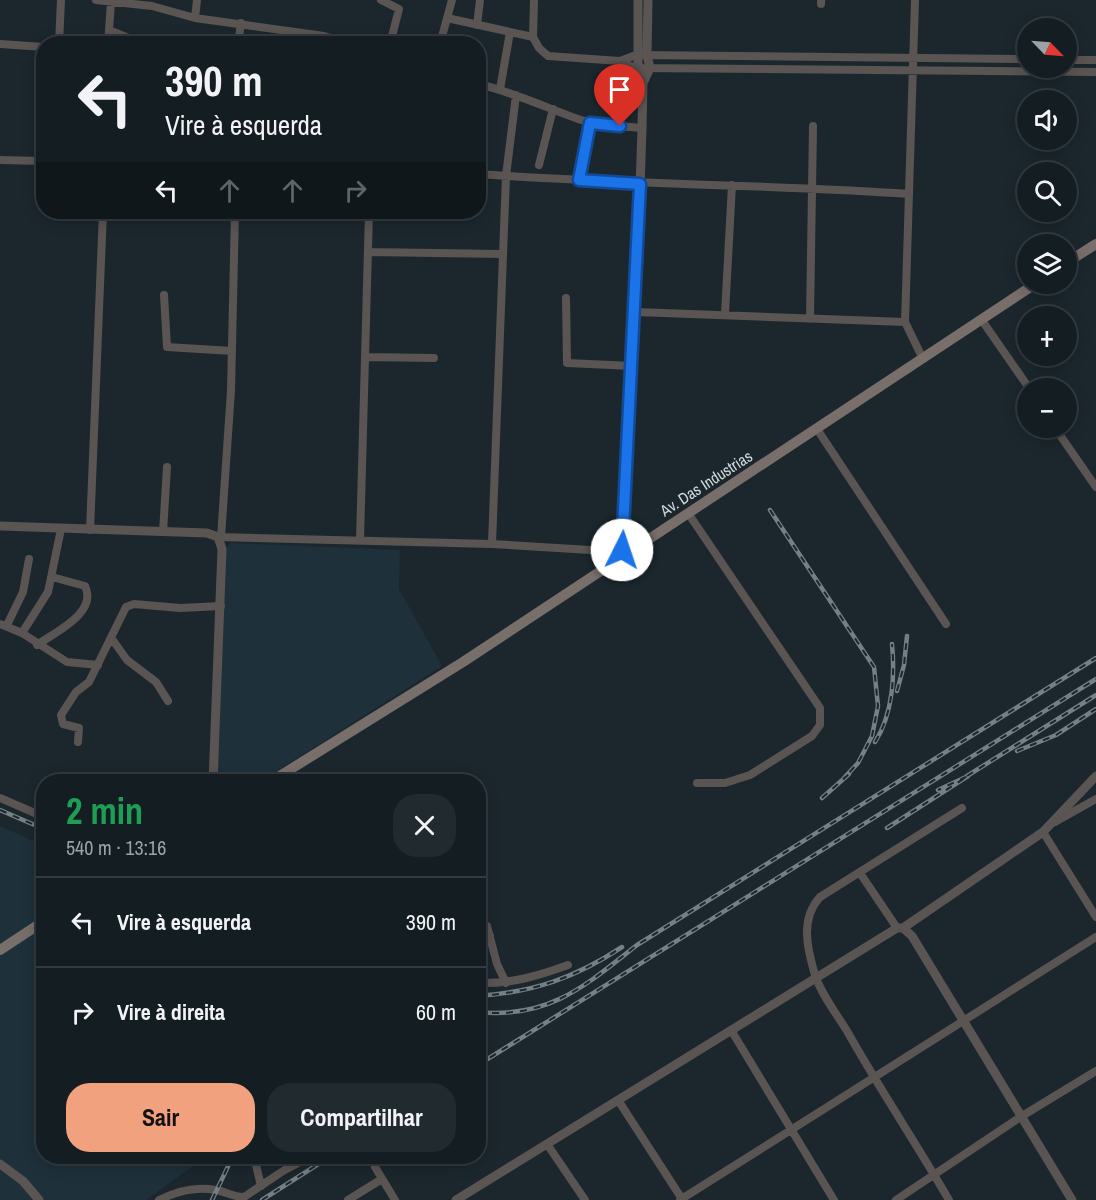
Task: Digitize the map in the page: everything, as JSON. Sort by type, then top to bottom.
[{"type":"main road","points":[[1077,256],[1096,244]]},
{"type":"main road","name":"Av. Das Industrias","points":[[283,774],[387,711],[1020,294]]},
{"type":"main road","points":[[0,950],[36,926]]},
{"type":"street","points":[[59,36],[61,0]]},
{"type":"street","points":[[96,0],[153,3],[195,18],[324,36]]},
{"type":"street","points":[[195,18],[197,0]]},
{"type":"street","points":[[381,0],[399,9],[392,36]]},
{"type":"street","points":[[442,36],[452,0]]},
{"type":"street","points":[[477,25],[480,0]]},
{"type":"street","points":[[534,0],[533,37],[539,48],[549,56],[620,61],[638,68],[1096,72]]},
{"type":"street","points":[[638,0],[643,55],[650,68]]},
{"type":"street","points":[[0,526],[207,533],[220,537],[492,544],[622,554],[636,312],[643,83],[638,68],[643,55],[648,0]]},
{"type":"street","points":[[915,0],[905,322],[923,359]]},
{"type":"street","points":[[109,36],[111,2]]},
{"type":"street","points":[[447,18],[533,37]]},
{"type":"street","points":[[239,36],[241,23]]},
{"type":"street","points":[[109,30],[124,36]]},
{"type":"street","points":[[291,32],[291,36]]},
{"type":"street","points":[[500,88],[510,32]]},
{"type":"street","points":[[0,44],[36,46]]},
{"type":"street","points":[[620,61],[631,55],[1017,59]]},
{"type":"street","points":[[676,55],[676,69]]},
{"type":"street","points":[[756,56],[756,69]]},
{"type":"street","points":[[1077,60],[1096,60]]},
{"type":"street","points":[[643,83],[650,68]]},
{"type":"street","points":[[486,85],[500,88],[590,123],[642,128]]},
{"type":"street","points":[[492,544],[506,176],[516,95]]},
{"type":"street","points":[[539,165],[553,109]]},
{"type":"street","points":[[579,180],[590,123]]},
{"type":"street","points":[[810,319],[813,126]]},
{"type":"street","points":[[0,160],[36,161]]},
{"type":"street","points":[[486,175],[640,184],[813,188],[909,194]]},
{"type":"street","points":[[725,314],[732,185]]},
{"type":"street","points":[[90,530],[104,219]]},
{"type":"street","points":[[213,774],[221,606],[222,549],[220,537],[232,351],[236,219]]},
{"type":"street","points":[[360,540],[369,219]]},
{"type":"street","points":[[368,252],[503,254]]},
{"type":"street","points":[[164,295],[167,346],[232,351]]},
{"type":"street","points":[[566,298],[567,363],[633,366]]},
{"type":"street","points":[[636,312],[905,322]]},
{"type":"street","points":[[981,319],[1022,378]]},
{"type":"street","points":[[365,357],[434,358]]},
{"type":"street","points":[[817,429],[946,624]]},
{"type":"street","points":[[1062,438],[1096,487]]},
{"type":"street","points":[[163,532],[167,467]]},
{"type":"street","points":[[688,513],[820,708],[822,717],[812,736],[750,775],[725,783],[697,783]]},
{"type":"street","points":[[625,517],[642,544]]},
{"type":"street","points":[[22,633],[44,601],[52,577],[61,529]]},
{"type":"street","points":[[29,559],[23,592],[3,625],[22,633],[67,662],[98,665]]},
{"type":"street","points":[[38,645],[77,618],[86,604],[85,586],[52,577]]},
{"type":"street","points":[[78,742],[79,728],[63,724],[60,719],[69,700],[89,682],[129,604],[180,608],[221,606]]},
{"type":"street","points":[[112,639],[127,660],[156,682],[168,701]]},
{"type":"street","points":[[1045,829],[1096,776]]},
{"type":"street","points":[[0,798],[36,814]]},
{"type":"street","points":[[456,1200],[816,977],[900,928],[1045,829],[1096,800]]},
{"type":"street","points":[[949,1200],[874,1078],[816,977],[807,939],[811,907],[820,897],[962,808]]},
{"type":"street","points":[[1045,829],[1096,917]]},
{"type":"street","points":[[860,873],[900,928],[912,936],[1072,1200]]},
{"type":"street","points":[[487,926],[497,964],[506,983]]},
{"type":"street","points":[[486,937],[490,936]]},
{"type":"street","points":[[618,1100],[681,1199],[791,1132],[961,1020],[1096,937]]},
{"type":"street","points":[[486,983],[506,983],[568,965]]},
{"type":"street","points":[[731,1030],[834,1200]]},
{"type":"street","points":[[896,1200],[1096,1071]]},
{"type":"street","points":[[547,1144],[585,1200]]},
{"type":"street","points":[[0,1164],[23,1181],[39,1200]]},
{"type":"street","points":[[256,1164],[261,1186]]},
{"type":"street","points":[[159,1200],[175,1192],[197,1188],[218,1190],[237,1197],[244,1197],[298,1164]]},
{"type":"street","points":[[375,1167],[395,1200]]},
{"type":"street","points":[[348,1200],[382,1179]]},
{"type":"shaded area","points":[[231,543],[400,550],[399,589],[442,666],[272,774],[216,774],[225,549]]},
{"type":"shaded area","points":[[0,826],[36,842],[36,1164],[196,1164],[146,1200],[0,1200]]},
{"type":"railway","points":[[770,510],[874,667],[878,706],[872,736],[858,763],[844,778]]},
{"type":"railway","points":[[897,691],[904,665],[907,636]]},
{"type":"railway","points":[[875,742],[889,707],[893,668],[892,644]]},
{"type":"railway","points":[[486,1012],[503,1013],[546,1005],[583,986],[637,945],[1096,658]]},
{"type":"railway","points":[[486,1060],[1096,679]]},
{"type":"railway","points":[[967,776],[1096,695]]},
{"type":"railway","points":[[1017,751],[1056,735],[1096,709]]},
{"type":"railway","points":[[822,798],[849,774]]},
{"type":"railway","points":[[887,828],[968,776],[938,790]]},
{"type":"railway","points":[[0,810],[36,826]]},
{"type":"railway","points":[[486,995],[518,991],[553,982],[588,967],[622,947]]},
{"type":"railway","points":[[212,1200],[229,1164]]},
{"type":"railway","points":[[262,1200],[318,1164]]},
{"type":"route","points":[[620,126],[590,123],[579,180],[640,184],[636,312],[622,550]]}]
